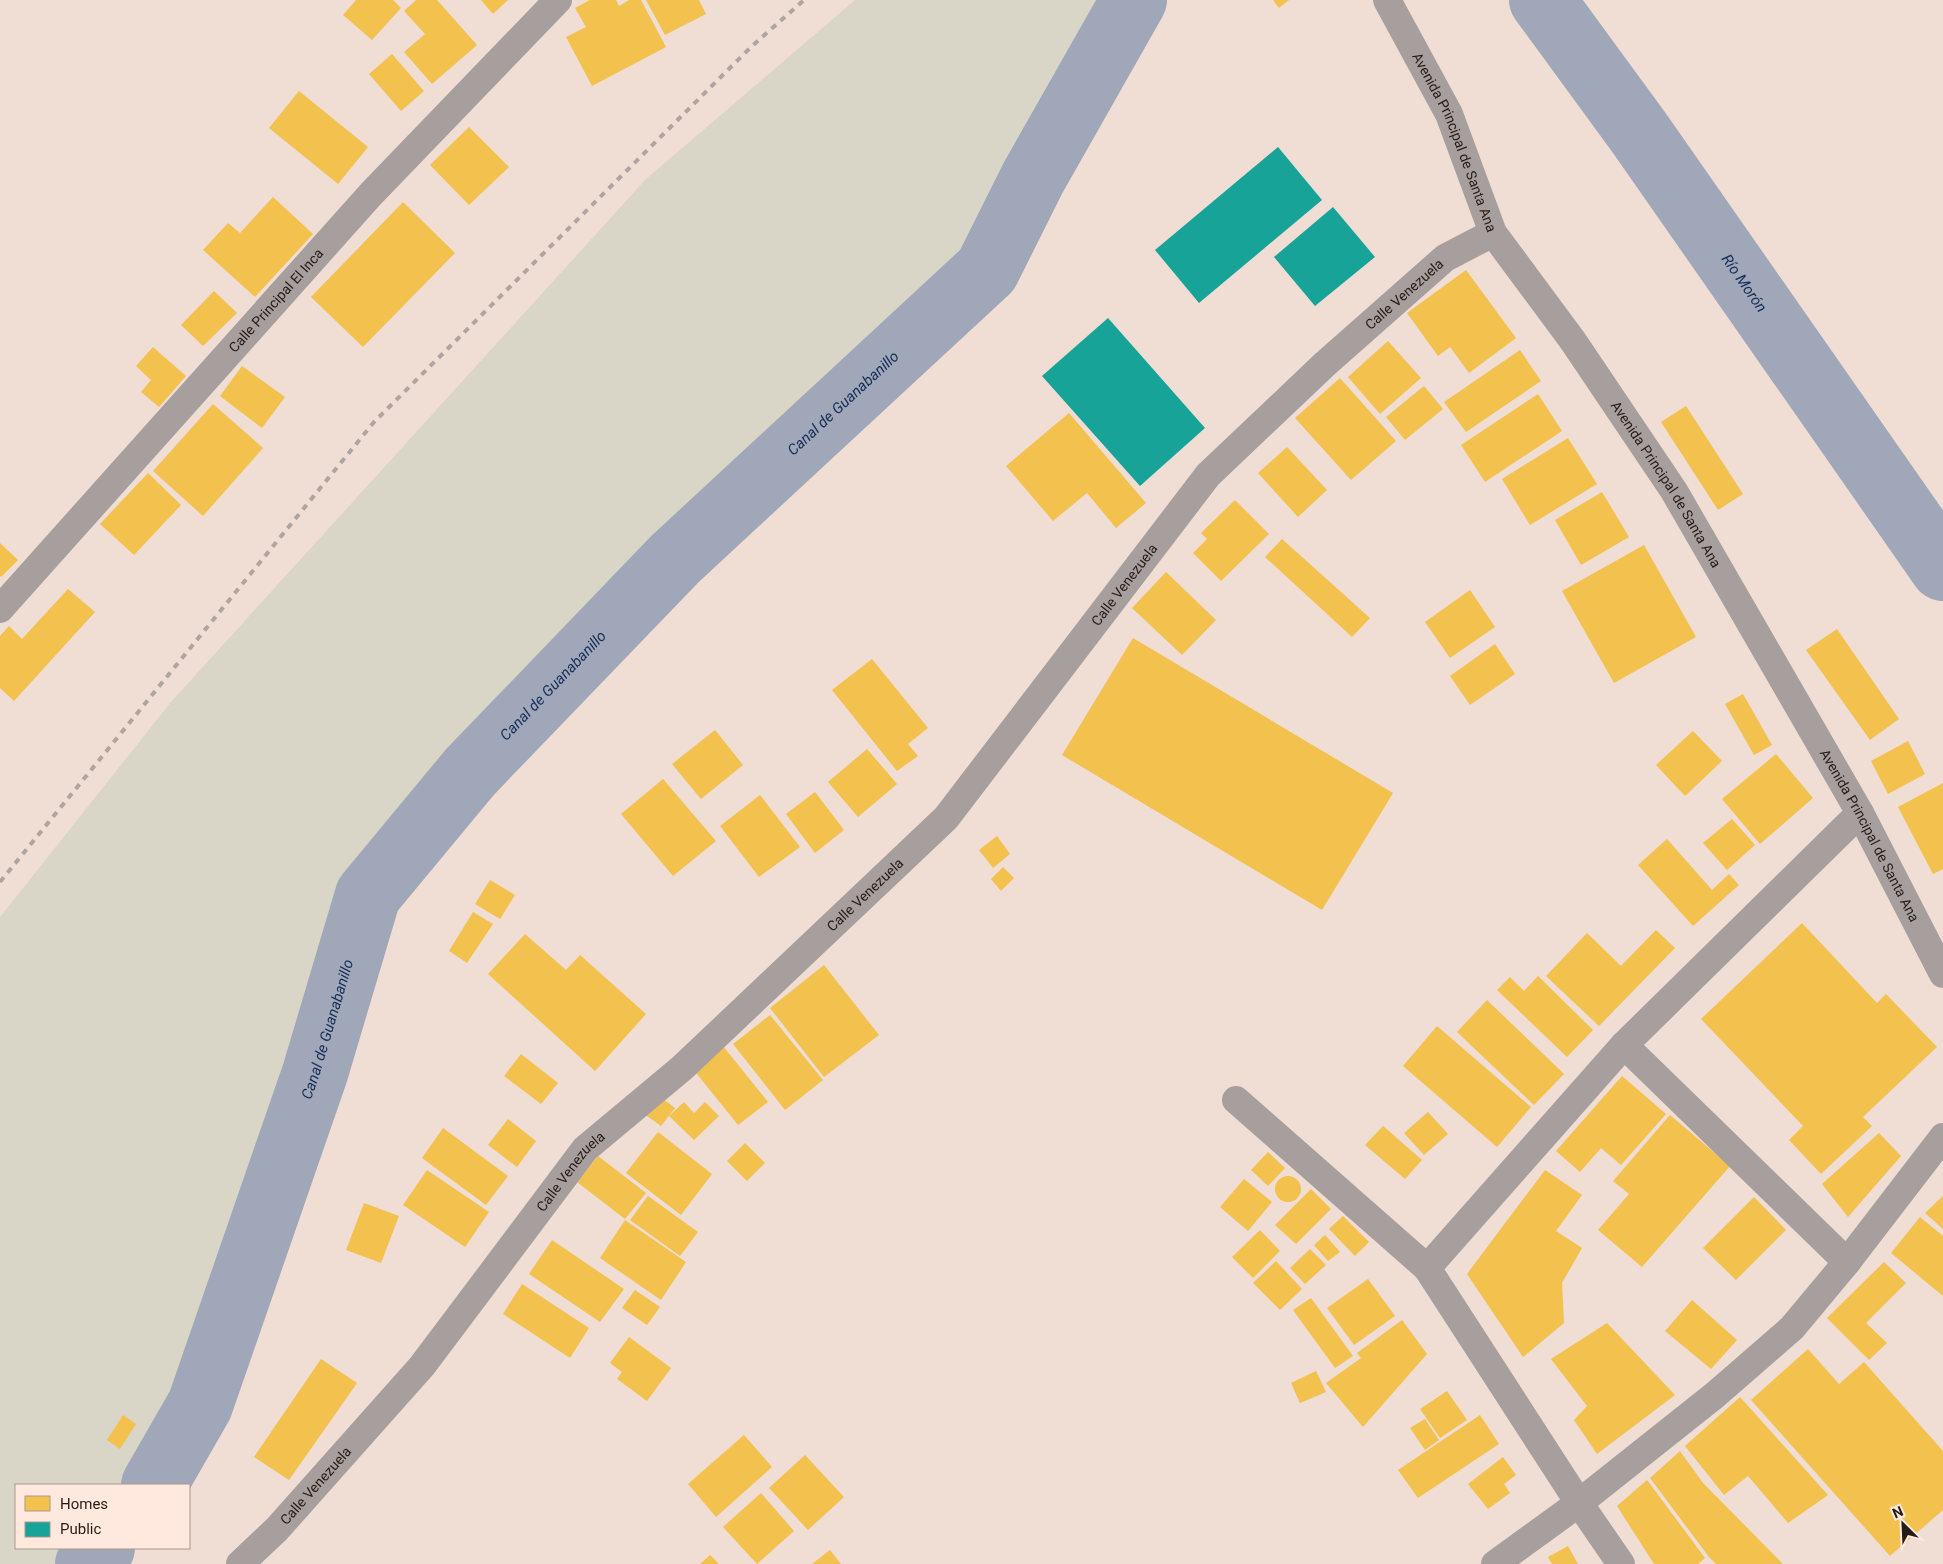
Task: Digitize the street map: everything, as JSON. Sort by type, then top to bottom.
[{"type":"street","name":"Avenida Principal de Santa Ana","points":[[1387,0],[1449,114],[1493,233],[1573,341],[1674,491],[1860,813],[1943,974]]},
{"type":"street","name":"Calle Principal El Inca","points":[[0,609],[371,194],[553,2]]},
{"type":"street","name":"Calle Venezuela","points":[[240,1564],[277,1529],[422,1366],[585,1149],[682,1068],[946,818],[1208,475],[1325,364],[1445,258],[1493,233]]},
{"type":"street","points":[[1427,1268],[1624,1045],[1860,813]]},
{"type":"street","points":[[1624,1045],[1847,1262]]},
{"type":"street","points":[[1236,1100],[1427,1268],[1579,1503],[1621,1564]]},
{"type":"street","points":[[1495,1564],[1579,1503],[1715,1395],[1792,1328],[1847,1262],[1943,1137]]},
{"type":"shaded area","points":[[855,0],[1140,0],[987,270],[675,559],[368,895],[315,1073],[200,1405],[155,1484],[15,1484],[15,1549],[101,1549],[88,1564],[0,1564],[0,917],[171,702],[646,179]]},
{"type":"building: Homes","points":[[356,0],[393,0],[401,8],[372,40],[343,15]]},
{"type":"building: Homes","points":[[416,0],[437,0],[477,45],[432,84],[404,52],[425,34],[404,11]]},
{"type":"building: Homes","points":[[481,0],[508,0],[493,14]]},
{"type":"building: Homes","points":[[590,0],[616,0],[619,6],[629,0],[641,0],[666,47],[592,86],[566,37],[586,27],[575,8]]},
{"type":"building: Homes","points":[[646,0],[699,0],[706,14],[665,35]]},
{"type":"building: Homes","points":[[1273,0],[1289,0],[1279,8]]},
{"type":"building: Homes","points":[[392,54],[424,91],[401,111],[369,74]]},
{"type":"building: Homes","points":[[299,91],[368,147],[338,184],[269,128]]},
{"type":"building: Homes","points":[[469,127],[509,167],[469,205],[430,165]]},
{"type":"building: Homes","points":[[273,197],[313,234],[255,297],[203,250],[228,223],[240,233]]},
{"type":"building: Homes","points":[[403,202],[455,253],[363,347],[311,297]]},
{"type":"building: Homes","points":[[1466,270],[1516,338],[1469,373],[1450,347],[1438,356],[1407,313]]},
{"type":"building: Homes","points":[[214,291],[237,313],[203,346],[181,325]]},
{"type":"building: Homes","points":[[1388,341],[1421,378],[1380,414],[1348,377]]},
{"type":"building: Homes","points":[[153,347],[186,376],[159,407],[141,392],[151,380],[136,366]]},
{"type":"building: Homes","points":[[1520,350],[1541,381],[1466,432],[1444,402]]},
{"type":"building: Homes","points":[[242,366],[285,397],[262,428],[220,396]]},
{"type":"building: Homes","points":[[1340,378],[1396,441],[1351,480],[1295,418]]},
{"type":"building: Homes","points":[[1424,386],[1443,409],[1405,440],[1386,417]]},
{"type":"building: Homes","points":[[1538,394],[1562,431],[1485,482],[1461,445]]},
{"type":"building: Homes","points":[[213,404],[263,448],[203,516],[153,471]]},
{"type":"building: Homes","points":[[1686,406],[1743,494],[1718,510],[1661,422]]},
{"type":"building: Homes","points":[[1069,413],[1146,503],[1116,528],[1087,493],[1053,521],[1006,466]]},
{"type":"building: Homes","points":[[1568,438],[1597,484],[1530,525],[1502,479]]},
{"type":"building: Homes","points":[[1287,447],[1327,490],[1298,517],[1258,473]]},
{"type":"building: Homes","points":[[148,473],[181,505],[134,555],[100,524]]},
{"type":"building: Homes","points":[[1602,492],[1629,537],[1581,565],[1555,520]]},
{"type":"building: Homes","points":[[1235,500],[1269,534],[1221,581],[1193,553],[1207,539],[1201,533]]},
{"type":"building: Homes","points":[[1282,539],[1370,618],[1352,637],[1265,557]]},
{"type":"building: Homes","points":[[0,543],[18,560],[1,577],[0,576]]},
{"type":"building: Homes","points":[[1644,545],[1696,637],[1614,683],[1562,591]]},
{"type":"building: Homes","points":[[1166,572],[1216,620],[1182,655],[1132,608]]},
{"type":"building: Homes","points":[[68,589],[95,612],[14,701],[0,688],[0,636],[9,626],[22,639]]},
{"type":"building: Homes","points":[[1470,590],[1495,627],[1450,658],[1425,622]]},
{"type":"building: Homes","points":[[1837,629],[1899,719],[1870,740],[1806,650]]},
{"type":"building: Homes","points":[[1133,638],[1393,793],[1322,910],[1062,755]]},
{"type":"building: Homes","points":[[1495,644],[1515,674],[1470,705],[1450,676]]},
{"type":"building: Homes","points":[[872,659],[928,728],[908,744],[918,756],[897,771],[832,690]]},
{"type":"building: Homes","points":[[1743,694],[1772,745],[1754,755],[1725,704]]},
{"type":"building: Homes","points":[[715,730],[743,765],[701,799],[672,764]]},
{"type":"building: Homes","points":[[1693,731],[1722,761],[1685,796],[1656,765]]},
{"type":"building: Homes","points":[[1908,741],[1925,774],[1888,794],[1871,761]]},
{"type":"building: Homes","points":[[867,749],[897,784],[858,817],[828,782]]},
{"type":"building: Homes","points":[[1776,754],[1813,798],[1760,844],[1722,799]]},
{"type":"building: Homes","points":[[663,779],[716,841],[673,876],[621,814]]},
{"type":"building: Homes","points":[[1943,783],[1943,869],[1933,874],[1898,807]]},
{"type":"building: Homes","points":[[815,792],[844,830],[815,853],[786,814]]},
{"type":"building: Homes","points":[[760,795],[800,847],[759,877],[720,826]]},
{"type":"building: Homes","points":[[1732,819],[1755,845],[1727,870],[1703,843]]},
{"type":"building: Homes","points":[[997,836],[1010,854],[993,868],[979,850]]},
{"type":"building: Homes","points":[[1667,839],[1712,890],[1729,874],[1739,885],[1693,926],[1638,865]]},
{"type":"building: Homes","points":[[1003,867],[1014,878],[1001,891],[991,879]]},
{"type":"building: Homes","points":[[490,880],[515,895],[500,919],[475,904]]},
{"type":"building: Homes","points":[[473,912],[493,924],[467,963],[449,951]]},
{"type":"building: Homes","points":[[1802,923],[1877,1003],[1886,994],[1937,1047],[1863,1117],[1872,1126],[1821,1174],[1789,1140],[1803,1126],[1701,1019]]},
{"type":"building: Homes","points":[[1656,930],[1675,948],[1599,1026],[1546,976],[1587,933],[1621,966]]},
{"type":"building: Homes","points":[[525,934],[566,970],[580,955],[646,1014],[595,1071],[488,974]]},
{"type":"building: Homes","points":[[824,965],[879,1035],[824,1077],[770,1008]]},
{"type":"building: Homes","points":[[1538,976],[1593,1030],[1567,1057],[1497,990],[1510,977],[1524,991]]},
{"type":"building: Homes","points":[[1487,1000],[1564,1074],[1534,1105],[1457,1032]]},
{"type":"building: Homes","points":[[770,1015],[823,1080],[785,1110],[733,1044]]},
{"type":"building: Homes","points":[[1437,1026],[1531,1107],[1497,1147],[1403,1066]]},
{"type":"building: Homes","points":[[723,1046],[768,1102],[738,1125],[693,1069]]},
{"type":"building: Homes","points":[[521,1054],[558,1083],[541,1104],[504,1076]]},
{"type":"building: Homes","points":[[1622,1076],[1666,1114],[1621,1165],[1601,1148],[1580,1172],[1556,1151]]},
{"type":"building: Homes","points":[[654,1092],[675,1108],[661,1126],[640,1111]]},
{"type":"building: Homes","points":[[684,1102],[694,1113],[705,1102],[719,1116],[694,1140],[669,1116]]},
{"type":"building: Homes","points":[[1428,1112],[1448,1134],[1424,1155],[1404,1133]]},
{"type":"building: Homes","points":[[1670,1115],[1730,1166],[1642,1267],[1598,1230],[1629,1194],[1613,1181]]},
{"type":"building: Homes","points":[[508,1119],[536,1141],[517,1167],[488,1145]]},
{"type":"building: Homes","points":[[1383,1126],[1422,1160],[1405,1179],[1365,1145]]},
{"type":"building: Homes","points":[[443,1128],[508,1176],[486,1205],[422,1158]]},
{"type":"building: Homes","points":[[658,1132],[712,1174],[681,1215],[626,1173]]},
{"type":"building: Homes","points":[[1879,1133],[1901,1156],[1848,1217],[1822,1184]]},
{"type":"building: Homes","points":[[745,1143],[765,1163],[747,1181],[727,1161]]},
{"type":"building: Homes","points":[[1268,1152],[1285,1168],[1268,1186],[1251,1170]]},
{"type":"building: Homes","points":[[598,1156],[646,1193],[625,1219],[577,1182]]},
{"type":"building: Homes","points":[[427,1170],[489,1212],[465,1247],[403,1205]]},
{"type":"building: Homes","points":[[1545,1170],[1582,1195],[1556,1231],[1582,1248],[1562,1283],[1564,1323],[1523,1357],[1467,1274]]},
{"type":"building: Homes","points":[[1288,1176],[1297,1180],[1301,1189],[1297,1198],[1288,1202],[1279,1198],[1275,1189],[1279,1180]]},
{"type":"building: Homes","points":[[1244,1179],[1272,1202],[1248,1231],[1220,1207]]},
{"type":"building: Homes","points":[[1311,1189],[1331,1209],[1296,1244],[1275,1225]]},
{"type":"building: Homes","points":[[648,1196],[698,1232],[680,1256],[630,1220]]},
{"type":"building: Homes","points":[[1943,1196],[1943,1229],[1925,1213]]},
{"type":"building: Homes","points":[[1754,1197],[1786,1230],[1736,1280],[1703,1248]]},
{"type":"building: Homes","points":[[364,1203],[399,1216],[381,1263],[346,1250]]},
{"type":"building: Homes","points":[[1343,1216],[1369,1242],[1355,1256],[1329,1229]]},
{"type":"building: Homes","points":[[1920,1217],[1943,1236],[1943,1296],[1891,1253]]},
{"type":"building: Homes","points":[[625,1220],[686,1262],[661,1300],[600,1258]]},
{"type":"building: Homes","points":[[1260,1230],[1280,1251],[1253,1278],[1232,1257]]},
{"type":"building: Homes","points":[[1325,1235],[1340,1252],[1328,1261],[1314,1245]]},
{"type":"building: Homes","points":[[552,1240],[624,1289],[600,1322],[529,1274]]},
{"type":"building: Homes","points":[[1310,1249],[1326,1265],[1305,1284],[1290,1268]]},
{"type":"building: Homes","points":[[1276,1261],[1302,1289],[1280,1310],[1253,1283]]},
{"type":"building: Homes","points":[[1884,1262],[1906,1283],[1866,1323],[1887,1343],[1869,1360],[1827,1318]]},
{"type":"building: Homes","points":[[1368,1279],[1395,1316],[1354,1345],[1327,1308]]},
{"type":"building: Homes","points":[[522,1284],[589,1328],[570,1358],[503,1314]]},
{"type":"building: Homes","points":[[635,1290],[660,1307],[647,1325],[622,1308]]},
{"type":"building: Homes","points":[[1311,1298],[1353,1356],[1335,1368],[1293,1310]]},
{"type":"building: Homes","points":[[1692,1300],[1737,1340],[1711,1369],[1665,1331]]},
{"type":"building: Homes","points":[[1402,1320],[1427,1354],[1363,1427],[1326,1383],[1361,1358],[1357,1353]]},
{"type":"building: Homes","points":[[1607,1323],[1675,1395],[1597,1454],[1574,1420],[1587,1406],[1551,1359]]},
{"type":"building: Homes","points":[[629,1337],[671,1368],[647,1401],[617,1379],[622,1372],[610,1363]]},
{"type":"building: Homes","points":[[1808,1349],[1839,1384],[1864,1362],[1943,1451],[1943,1510],[1890,1556],[1751,1400]]},
{"type":"building: Homes","points":[[321,1359],[357,1383],[289,1480],[254,1457]]},
{"type":"building: Homes","points":[[1316,1371],[1326,1392],[1300,1403],[1291,1383]]},
{"type":"building: Homes","points":[[1447,1391],[1467,1420],[1440,1438],[1420,1409]]},
{"type":"building: Homes","points":[[1740,1397],[1828,1495],[1788,1523],[1748,1476],[1724,1495],[1685,1446]]},
{"type":"building: Homes","points":[[123,1415],[136,1424],[120,1449],[107,1440]]},
{"type":"building: Homes","points":[[1480,1415],[1499,1444],[1418,1498],[1398,1470]]},
{"type":"building: Homes","points":[[1425,1419],[1439,1440],[1425,1450],[1410,1428]]},
{"type":"building: Homes","points":[[744,1435],[772,1467],[716,1517],[688,1484]]},
{"type":"building: Homes","points":[[1680,1451],[1703,1483],[1783,1564],[1716,1564],[1709,1557],[1650,1478]]},
{"type":"building: Homes","points":[[805,1455],[844,1497],[808,1530],[769,1488]]},
{"type":"building: Homes","points":[[1503,1457],[1516,1475],[1504,1484],[1510,1493],[1488,1509],[1468,1484]]},
{"type":"building: Homes","points":[[1647,1480],[1705,1558],[1698,1564],[1654,1564],[1617,1506]]},
{"type":"building: Homes","points":[[761,1493],[794,1531],[757,1564],[723,1527]]},
{"type":"building: Homes","points":[[1568,1546],[1578,1564],[1552,1564],[1548,1557]]},
{"type":"building: Homes","points":[[830,1550],[841,1564],[812,1564]]},
{"type":"building: Homes","points":[[710,1555],[719,1564],[700,1564]]},
{"type":"building: Public","points":[[1278,147],[1322,200],[1199,303],[1155,250]]},
{"type":"building: Public","points":[[1333,207],[1375,257],[1315,306],[1274,257]]},
{"type":"building: Public","points":[[1108,318],[1205,428],[1140,486],[1042,376]]},
{"type":"waterway","name":"Canal de Guanabanillo","points":[[155,1484],[200,1405],[315,1073],[368,895],[470,772],[675,559],[987,270],[1033,178],[1134,0]]},
{"type":"waterway","name":"Río Morón","points":[[1542,0],[1640,134],[1943,568]]},
{"type":"waterway","name":"Canal de Guanabanillo","points":[[88,1564],[101,1549]]},
{"type":"railway","points":[[0,882],[374,422],[751,47],[804,0]]}]
